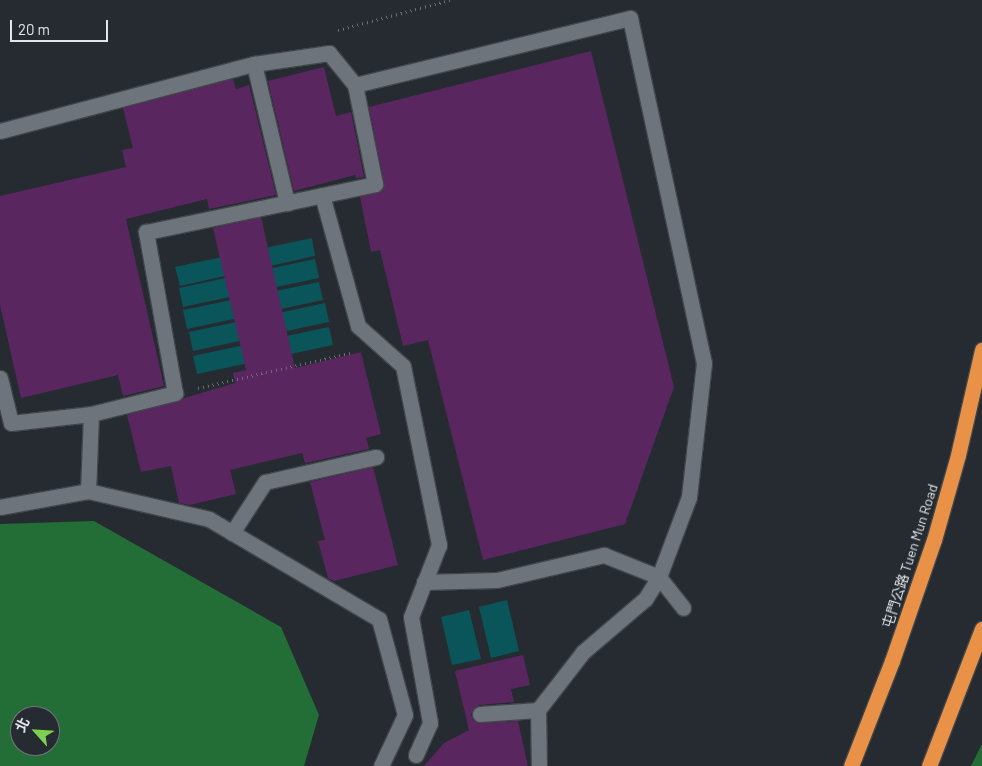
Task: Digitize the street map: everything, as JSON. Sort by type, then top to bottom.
[{"type":"highway","name":"屯門公路 Tuen Mun Road","points":[[851,766],[895,654],[934,540],[958,454],[982,350]]},
{"type":"highway","points":[[929,766],[982,629]]},
{"type":"lane","points":[[355,85],[630,18],[704,363],[688,497],[659,577],[645,599],[583,652],[538,710],[539,766]]},
{"type":"lane","points":[[0,131],[254,64],[329,53],[355,85],[375,184],[146,232],[175,393],[91,414],[11,423],[0,378]]},
{"type":"lane","points":[[254,64],[287,203]]},
{"type":"lane","points":[[322,196],[358,326],[403,366],[439,545],[411,617],[430,723],[416,755]]},
{"type":"lane","points":[[88,491],[91,414]]},
{"type":"lane","points":[[232,533],[265,482],[376,457]]},
{"type":"lane","points":[[0,507],[88,491],[209,519],[379,619],[405,715],[381,766]]},
{"type":"lane","points":[[424,582],[496,580],[604,555],[659,577],[683,608]]},
{"type":"lane","points":[[480,714],[538,710]]},
{"type":"path","points":[[330,32],[450,0]]},
{"type":"path","points":[[175,393],[380,346]]},
{"type":"green space","points":[[94,521],[281,627],[319,715],[304,766],[0,766],[0,524]]},
{"type":"green space","points":[[982,744],[982,766],[971,766]]},
{"type":"water","points":[[312,238],[315,256],[180,286],[175,267]]},
{"type":"water","points":[[315,259],[319,278],[183,307],[179,288]]},
{"type":"water","points":[[319,282],[323,300],[187,329],[183,310]]},
{"type":"water","points":[[325,303],[329,322],[193,351],[189,332]]},
{"type":"water","points":[[329,327],[333,345],[197,374],[193,356]]},
{"type":"water","points":[[507,600],[519,651],[491,658],[479,607]]},
{"type":"water","points":[[469,610],[481,659],[452,665],[441,617]]},
{"type":"building","points":[[591,51],[674,387],[625,524],[483,560],[428,340],[403,346],[380,250],[371,252],[360,197],[381,191],[384,183],[369,107]]},
{"type":"building","points":[[324,67],[336,116],[351,112],[364,177],[356,178],[355,175],[294,191],[268,81]]},
{"type":"building","points":[[233,79],[236,89],[249,85],[276,195],[209,209],[207,199],[126,219],[164,386],[123,396],[118,375],[21,398],[0,305],[0,196],[126,167],[122,150],[133,148],[123,108]]},
{"type":"building","points":[[261,217],[295,368],[361,352],[381,434],[366,438],[369,449],[305,463],[302,453],[230,470],[236,494],[190,505],[179,503],[171,466],[141,472],[127,415],[235,383],[233,373],[246,370],[213,228]]},
{"type":"building","points":[[373,467],[398,565],[334,581],[328,578],[318,541],[325,540],[310,482]]},
{"type":"building","points":[[523,655],[530,685],[511,689],[514,702],[479,705],[471,714],[473,720],[480,723],[518,721],[528,766],[424,766],[444,743],[469,730],[455,671]]}]
